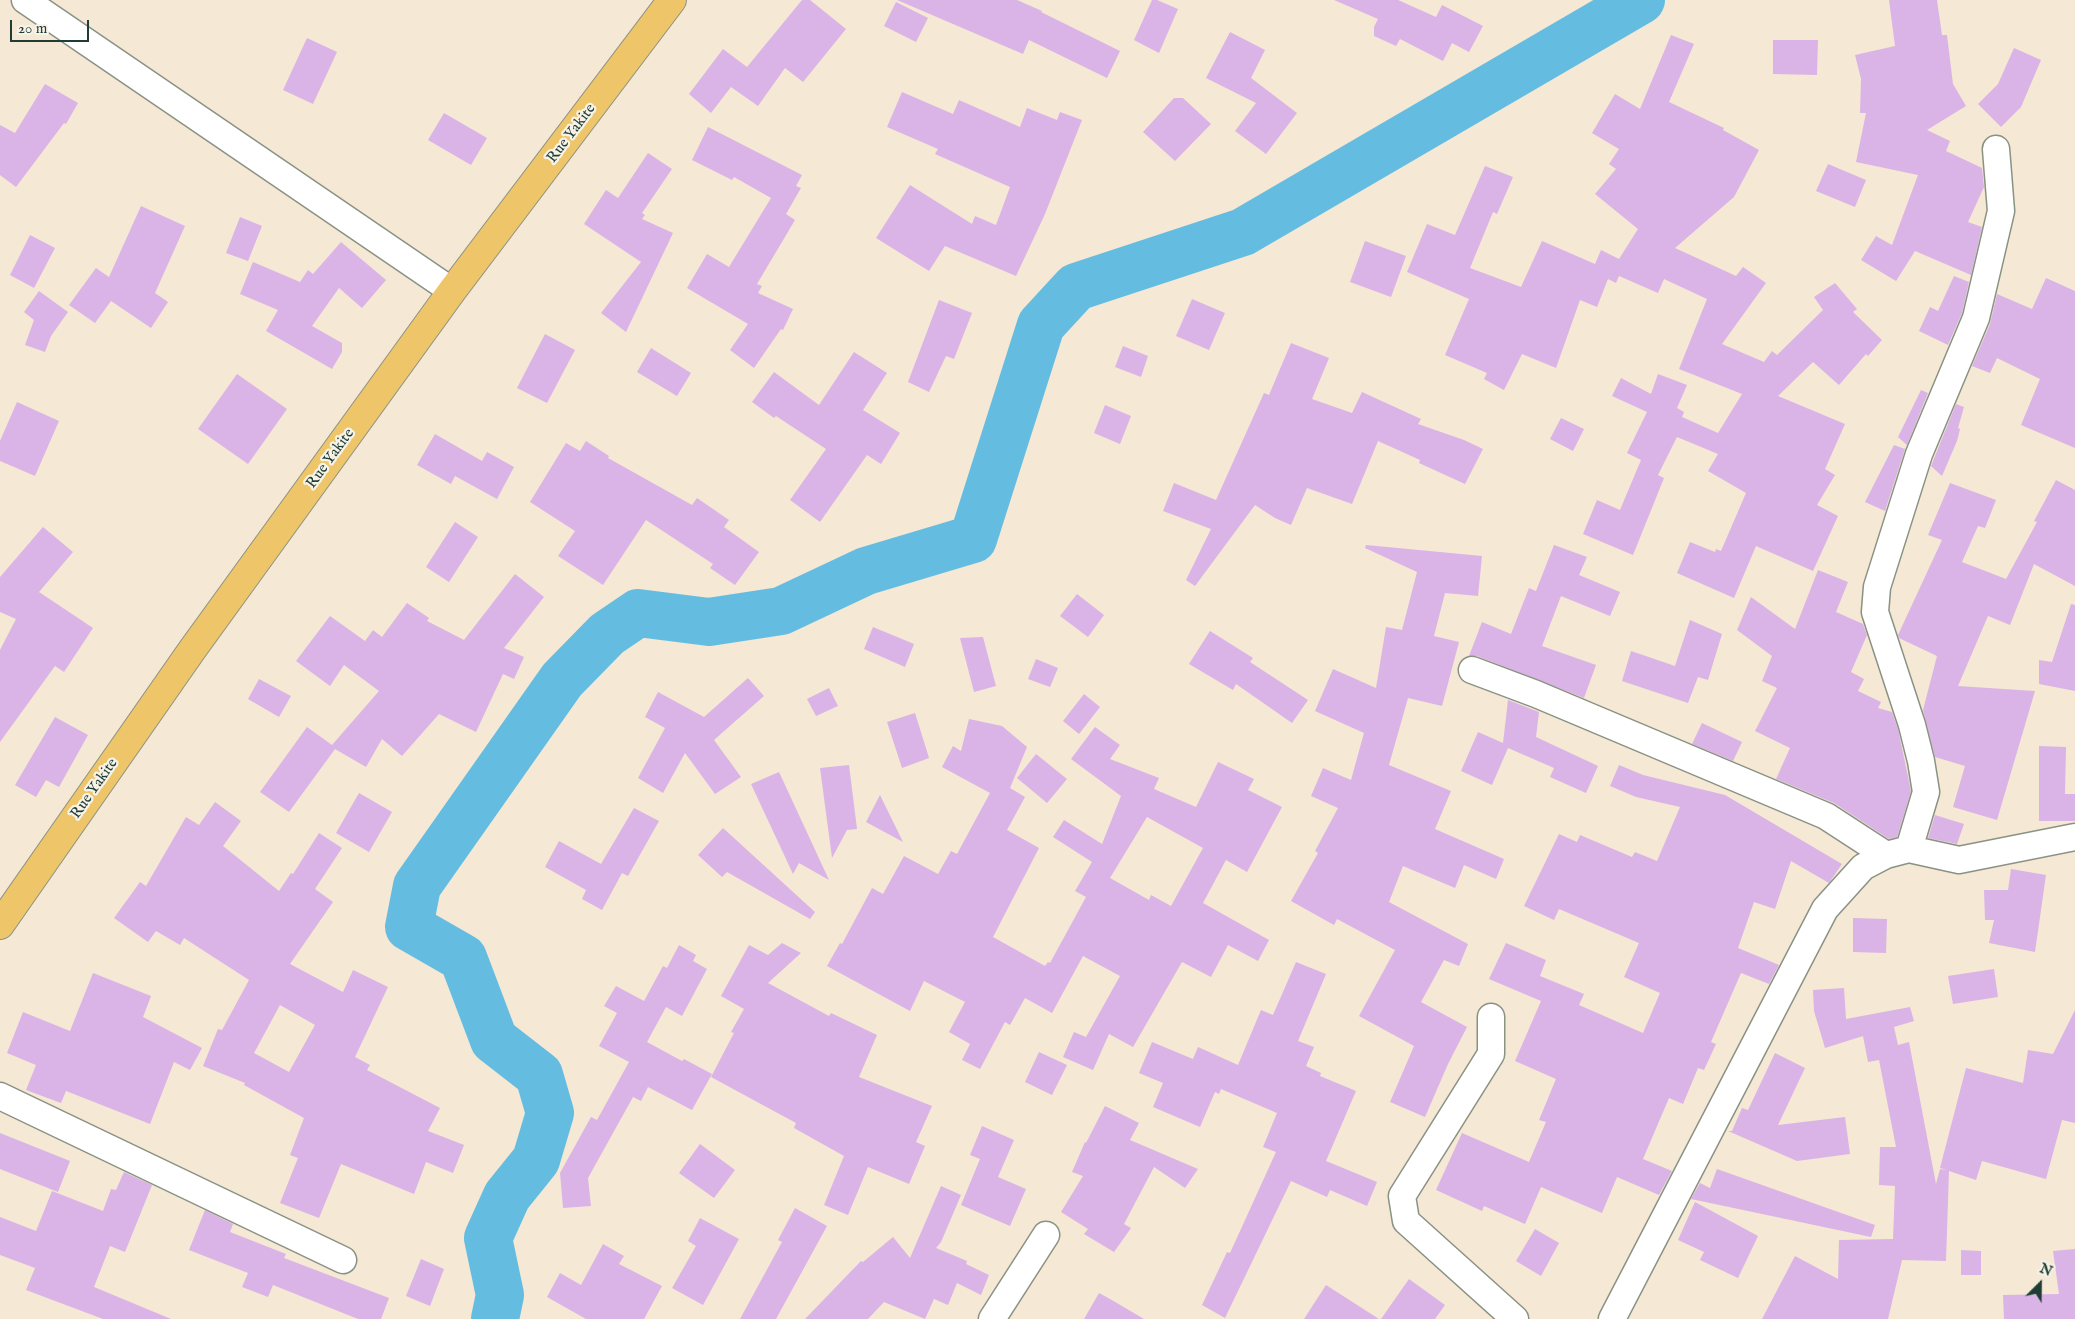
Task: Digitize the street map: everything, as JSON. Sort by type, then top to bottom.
[{"type":"main road","name":"Rue Yakite","points":[[0,926],[186,658],[452,291],[672,0]]},
{"type":"street","points":[[25,0],[452,291]]},
{"type":"street","points":[[1612,1319],[1825,909],[1862,867],[1898,852],[1926,792],[1912,725],[1876,612],[1877,586],[1919,454],[1976,318],[2001,211],[1996,149]]},
{"type":"street","points":[[1472,670],[1536,694],[1826,816],[1898,852],[1959,860],[2075,838]]},
{"type":"street","points":[[1491,1017],[1491,1054],[1402,1196],[1406,1221],[1515,1319]]},
{"type":"street","points":[[0,1096],[343,1260]]},
{"type":"street","points":[[992,1319],[1046,1235]]},
{"type":"building","points":[[802,0],[810,0],[846,29],[803,82],[785,68],[758,106],[731,87],[711,113],[689,94],[723,49],[747,67]]},
{"type":"building","points":[[897,0],[1017,0],[1120,51],[1107,78],[1029,40],[1023,54]]},
{"type":"building","points":[[1152,0],[1157,0],[1178,9],[1159,53],[1134,40]]},
{"type":"building","points":[[1334,0],[1398,0],[1436,17],[1442,5],[1483,26],[1469,52],[1452,43],[1443,61],[1400,39],[1396,46],[1374,36],[1374,27],[1378,19]]},
{"type":"building","points":[[1889,0],[1937,0],[1942,35],[1947,35],[1953,84],[1966,106],[1927,130],[1950,141],[1946,151],[1982,168],[1984,187],[1968,222],[1982,227],[1971,275],[1915,251],[1896,281],[1861,260],[1876,236],[1892,245],[1918,175],[1856,162],[1866,113],[1860,113],[1861,79],[1855,55],[1895,46]]},
{"type":"building","points":[[896,2],[928,18],[916,42],[884,26]]},
{"type":"building","points":[[1230,32],[1265,50],[1251,78],[1297,113],[1266,154],[1235,131],[1256,103],[1206,78]]},
{"type":"building","points":[[1671,35],[1694,44],[1669,102],[1724,128],[1723,130],[1759,150],[1734,197],[1675,248],[1736,276],[1743,267],[1766,283],[1722,344],[1764,362],[1772,351],[1777,355],[1823,310],[1814,297],[1835,283],[1857,309],[1853,312],[1882,340],[1868,356],[1866,354],[1839,385],[1813,362],[1778,396],[1845,424],[1825,469],[1835,475],[1817,505],[1838,516],[1813,571],[1756,546],[1734,598],[1677,573],[1690,542],[1715,552],[1716,549],[1721,551],[1746,493],[1708,471],[1718,454],[1677,437],[1658,475],[1664,478],[1633,555],[1583,534],[1597,500],[1620,510],[1641,460],[1627,453],[1647,412],[1612,396],[1621,378],[1651,394],[1658,374],[1687,385],[1677,408],[1684,412],[1682,417],[1718,433],[1742,394],[1679,369],[1707,299],[1664,279],[1658,293],[1619,276],[1616,283],[1608,279],[1597,307],[1580,300],[1556,368],[1522,354],[1504,390],[1484,379],[1487,373],[1445,355],[1469,299],[1407,272],[1427,224],[1455,235],[1485,166],[1513,177],[1497,214],[1493,212],[1470,268],[1521,287],[1542,241],[1595,264],[1601,250],[1619,259],[1638,229],[1595,194],[1616,169],[1609,164],[1619,149],[1592,133],[1615,94],[1640,109]]},
{"type":"building","points":[[307,38],[337,52],[313,104],[283,90]]},
{"type":"building","points":[[1773,40],[1818,40],[1817,75],[1773,74]]},
{"type":"building","points":[[2014,48],[2041,60],[2021,107],[2001,127],[1978,104],[1998,84]]},
{"type":"building","points":[[45,84],[78,103],[66,124],[64,123],[16,187],[0,175],[0,125],[15,133]]},
{"type":"building","points":[[902,92],[953,114],[959,100],[1020,127],[1027,108],[1057,120],[1060,112],[1082,120],[1045,214],[1016,276],[945,246],[929,271],[876,238],[910,185],[972,224],[975,216],[996,225],[1010,187],[935,154],[938,149],[887,127]]},
{"type":"building","points":[[1174,98],[1183,98],[1211,124],[1175,161],[1143,132]]},
{"type":"building","points":[[444,113],[487,138],[471,165],[428,140]]},
{"type":"building","points":[[708,127],[802,175],[796,186],[801,188],[786,214],[795,220],[757,284],[762,286],[758,293],[793,309],[783,330],[781,329],[754,368],[730,350],[748,324],[687,288],[707,254],[729,267],[771,198],[734,177],[732,180],[692,160]]},
{"type":"building","points":[[648,153],[672,169],[642,213],[645,215],[642,219],[673,233],[626,332],[601,313],[641,262],[584,224],[606,190],[618,198]]},
{"type":"building","points":[[1828,164],[1866,180],[1855,207],[1816,191]]},
{"type":"building","points":[[141,206],[185,226],[155,293],[168,302],[151,328],[111,301],[95,323],[69,305],[96,268],[109,277]]},
{"type":"building","points":[[240,217],[262,226],[248,261],[226,253]]},
{"type":"building","points":[[30,235],[55,248],[34,288],[10,275]]},
{"type":"building","points":[[1365,241],[1406,256],[1391,297],[1350,282]]},
{"type":"building","points":[[341,242],[386,280],[362,308],[339,288],[312,326],[342,343],[342,352],[332,369],[266,331],[278,310],[240,294],[253,262],[300,282],[308,270],[313,274]]},
{"type":"building","points":[[1954,276],[1969,282],[1962,313],[1948,345],[1919,331],[1930,307],[1938,311]]},
{"type":"building","points":[[2046,278],[2075,291],[2075,448],[2021,425],[2040,379],[1997,358],[1990,373],[1972,366],[1990,324],[1997,294],[2032,309]]},
{"type":"building","points":[[39,291],[68,312],[51,336],[45,352],[25,345],[34,320],[24,312]]},
{"type":"building","points":[[1192,299],[1225,313],[1209,350],[1176,336]]},
{"type":"building","points":[[939,300],[972,313],[954,359],[946,356],[929,392],[908,382]]},
{"type":"building","points":[[545,334],[575,350],[547,403],[517,388]]},
{"type":"building","points":[[1291,343],[1329,358],[1312,399],[1352,413],[1362,392],[1421,419],[1418,424],[1464,440],[1483,449],[1465,484],[1419,463],[1420,460],[1378,441],[1352,504],[1307,488],[1291,525],[1275,518],[1255,505],[1195,586],[1186,580],[1211,529],[1163,511],[1174,483],[1216,500],[1264,393],[1269,395]]},
{"type":"building","points":[[1123,346],[1148,356],[1141,377],[1115,367]]},
{"type":"building","points":[[651,348],[691,373],[677,396],[637,372]]},
{"type":"building","points":[[854,352],[887,373],[863,410],[900,433],[881,464],[867,455],[820,522],[790,500],[826,449],[776,416],[774,418],[752,402],[774,372],[819,405]]},
{"type":"building","points":[[237,374],[287,409],[248,464],[198,429]]},
{"type":"building","points":[[1921,390],[1928,393],[1907,445],[1898,437]]},
{"type":"building","points":[[17,402],[59,421],[35,476],[0,461],[0,441]]},
{"type":"building","points":[[1956,404],[1964,407],[1958,428],[1960,429],[1942,476],[1931,466]]},
{"type":"building","points":[[1105,405],[1131,416],[1120,444],[1094,433]]},
{"type":"building","points":[[1561,418],[1584,429],[1573,451],[1550,439]]},
{"type":"building","points":[[435,434],[482,461],[487,452],[514,467],[497,499],[455,476],[451,484],[417,465]]},
{"type":"building","points":[[586,441],[609,456],[608,458],[692,505],[697,498],[729,520],[724,527],[759,552],[735,585],[710,568],[713,564],[646,520],[603,585],[558,556],[575,531],[530,502],[566,443],[580,451]]},
{"type":"building","points":[[1894,445],[1905,449],[1885,511],[1865,502]]},
{"type":"building","points":[[2056,480],[2075,490],[2075,586],[2034,564],[2010,625],[1988,616],[1958,686],[2035,691],[1997,820],[1953,807],[1965,766],[1935,757],[1923,710],[1937,656],[1899,638],[1898,635],[1942,540],[1928,535],[1950,483],[1996,500],[1985,528],[1978,526],[1962,562],[2006,579],[2037,522],[2034,521]]},
{"type":"building","points":[[455,522],[478,537],[449,582],[426,567]]},
{"type":"building","points":[[43,527],[73,552],[39,592],[93,628],[64,672],[55,666],[0,742],[0,650],[16,619],[0,612],[0,577]]},
{"type":"building","points":[[1366,545],[1482,556],[1478,596],[1445,593],[1434,636],[1459,642],[1442,706],[1408,698],[1389,765],[1451,791],[1435,829],[1504,859],[1496,879],[1464,865],[1455,888],[1403,866],[1389,902],[1468,944],[1459,966],[1444,960],[1421,1002],[1467,1027],[1448,1064],[1425,1117],[1390,1102],[1414,1046],[1359,1016],[1395,950],[1337,919],[1334,925],[1291,901],[1318,853],[1315,851],[1338,808],[1311,796],[1323,768],[1351,780],[1364,733],[1315,711],[1333,669],[1376,688],[1386,627],[1402,630],[1417,572],[1365,548]]},
{"type":"building","points":[[1554,545],[1587,557],[1579,575],[1620,592],[1610,616],[1561,596],[1542,646],[1596,665],[1584,698],[1477,656],[1469,656],[1482,622],[1511,634],[1529,588],[1536,591]]},
{"type":"building","points":[[1818,570],[1848,582],[1836,612],[1863,624],[1867,635],[1851,672],[1864,679],[1858,691],[1881,702],[1878,708],[1892,712],[1898,729],[1911,791],[1897,837],[1889,839],[1834,803],[1776,779],[1790,748],[1755,731],[1777,688],[1762,681],[1772,656],[1737,630],[1751,597],[1795,629]]},
{"type":"building","points":[[515,574],[544,597],[504,648],[524,657],[514,679],[503,674],[476,732],[439,714],[402,756],[382,739],[366,767],[335,749],[289,812],[260,792],[307,727],[332,745],[379,691],[344,665],[330,686],[296,661],[330,616],[365,641],[373,630],[382,637],[407,603],[429,618],[427,621],[464,640]]},
{"type":"building","points":[[1077,594],[1104,615],[1088,637],[1060,616]]},
{"type":"building","points":[[2071,604],[2075,605],[2075,691],[2039,684],[2039,660],[2052,662]]},
{"type":"building","points":[[1690,620],[1722,634],[1708,680],[1698,677],[1688,703],[1622,681],[1631,651],[1675,666]]},
{"type":"building","points":[[873,627],[914,644],[905,667],[864,649]]},
{"type":"building","points":[[1210,631],[1253,658],[1250,662],[1308,700],[1292,723],[1236,684],[1233,690],[1189,664]]},
{"type":"building","points":[[983,637],[996,686],[974,692],[960,638]]},
{"type":"building","points":[[1036,659],[1058,668],[1050,687],[1028,679]]},
{"type":"building","points":[[748,678],[764,696],[714,740],[741,777],[715,794],[685,753],[663,793],[638,778],[665,728],[645,717],[658,692],[704,717]]},
{"type":"building","points":[[259,679],[291,696],[279,717],[248,699]]},
{"type":"building","points":[[829,688],[838,706],[816,716],[807,699]]},
{"type":"building","points":[[1084,694],[1100,707],[1079,734],[1063,721]]},
{"type":"building","points":[[1508,700],[1539,712],[1536,737],[1598,766],[1586,793],[1550,777],[1554,768],[1508,748],[1492,785],[1461,771],[1478,732],[1503,743]]},
{"type":"building","points":[[915,713],[929,758],[902,768],[887,722]]},
{"type":"building","points":[[55,717],[88,735],[59,787],[46,780],[36,797],[15,785]]},
{"type":"building","points":[[969,719],[1002,726],[1027,747],[1010,788],[1025,797],[1007,830],[1039,848],[993,937],[1045,966],[1048,962],[1050,963],[1086,897],[1075,891],[1092,862],[1053,837],[1064,820],[1102,844],[1121,796],[1071,759],[1095,727],[1120,745],[1110,759],[1159,778],[1154,789],[1196,807],[1218,762],[1254,779],[1248,790],[1282,807],[1247,872],[1226,860],[1203,903],[1269,940],[1258,961],[1228,945],[1211,977],[1182,962],[1133,1047],[1109,1034],[1093,1070],[1063,1057],[1074,1032],[1086,1037],[1120,976],[1083,956],[1052,1013],[1025,998],[1010,1025],[1005,1022],[980,1069],[962,1060],[970,1044],[949,1032],[965,1002],[924,981],[910,1011],[827,966],[840,943],[842,944],[872,888],[883,894],[904,856],[938,874],[951,851],[957,854],[990,793],[942,767],[953,746],[961,751]],"holes":[[[1147,817],[1203,848],[1171,906],[1151,895],[1149,900],[1110,878]]]},
{"type":"building","points":[[1702,723],[1742,742],[1733,761],[1692,744]]},
{"type":"building","points":[[2039,746],[2066,747],[2065,794],[2075,794],[2075,821],[2039,821]]},
{"type":"building","points":[[1036,754],[1067,779],[1047,803],[1017,778]]},
{"type":"building","points":[[849,765],[857,829],[847,830],[832,858],[820,768]]},
{"type":"building","points":[[1619,765],[1643,775],[1725,795],[1842,864],[1829,883],[1791,861],[1775,909],[1754,902],[1738,948],[1779,965],[1769,984],[1741,973],[1711,1042],[1716,1044],[1704,1070],[1698,1068],[1683,1104],[1669,1098],[1643,1159],[1672,1171],[1659,1195],[1617,1177],[1602,1213],[1541,1187],[1525,1224],[1484,1206],[1482,1211],[1436,1190],[1462,1133],[1529,1162],[1546,1122],[1539,1120],[1556,1079],[1515,1061],[1541,1001],[1489,979],[1506,943],[1546,960],[1540,976],[1584,994],[1579,1005],[1643,1033],[1660,993],[1624,977],[1639,943],[1559,909],[1554,920],[1524,906],[1559,834],[1577,842],[1580,835],[1632,857],[1635,852],[1657,861],[1680,807],[1636,797],[1610,786]]},
{"type":"building","points":[[779,772],[829,880],[799,863],[793,874],[751,784]]},
{"type":"building","points":[[359,793],[392,812],[369,852],[336,833]]},
{"type":"building","points":[[880,795],[903,842],[866,822]]},
{"type":"building","points":[[215,802],[241,821],[223,846],[279,891],[291,873],[293,874],[319,833],[342,848],[315,889],[333,902],[290,964],[343,992],[353,970],[388,987],[355,1057],[370,1065],[367,1070],[440,1108],[428,1131],[464,1145],[453,1173],[426,1162],[414,1194],[341,1164],[319,1218],[280,1203],[298,1158],[290,1155],[304,1118],[244,1085],[245,1083],[203,1066],[218,1029],[222,1030],[249,980],[184,938],[180,945],[156,931],[148,942],[114,918],[140,882],[146,886],[186,817],[199,825]],"holes":[[[280,1005],[315,1025],[289,1072],[254,1053]]]},
{"type":"building","points":[[634,808],[659,821],[628,876],[622,873],[602,910],[582,899],[586,890],[545,867],[559,841],[601,864]]},
{"type":"building","points":[[1935,815],[1964,824],[1957,844],[1928,838]]},
{"type":"building","points":[[723,828],[815,912],[810,919],[727,872],[722,877],[698,855]]},
{"type":"building","points":[[2011,869],[2046,875],[2035,952],[1989,943],[1994,920],[1985,920],[1984,890],[2008,890]]},
{"type":"building","points":[[1853,918],[1887,919],[1886,953],[1853,952]]},
{"type":"building","points":[[782,943],[801,953],[768,983],[829,1016],[831,1013],[877,1035],[859,1077],[932,1106],[916,1142],[925,1146],[909,1184],[868,1167],[848,1215],[824,1205],[844,1156],[794,1128],[796,1123],[711,1077],[734,1033],[731,1032],[744,1009],[721,996],[749,945],[768,955]]},
{"type":"building","points":[[679,945],[696,955],[693,961],[707,969],[682,1016],[666,1007],[647,1042],[682,1061],[684,1059],[712,1074],[692,1110],[648,1087],[641,1101],[633,1097],[588,1178],[591,1206],[563,1208],[560,1173],[591,1117],[597,1120],[629,1062],[599,1046],[617,1013],[604,1006],[616,986],[644,1001],[663,966],[667,968]]},
{"type":"building","points":[[1296,962],[1326,974],[1298,1041],[1314,1047],[1306,1066],[1321,1073],[1320,1076],[1356,1091],[1326,1161],[1377,1182],[1367,1206],[1330,1190],[1327,1197],[1291,1181],[1225,1318],[1202,1305],[1227,1252],[1230,1253],[1276,1152],[1263,1147],[1277,1113],[1221,1089],[1219,1094],[1215,1092],[1200,1127],[1153,1107],[1163,1083],[1139,1073],[1152,1042],[1193,1059],[1198,1047],[1238,1065],[1261,1010],[1273,1015]]},
{"type":"building","points":[[1994,969],[1998,997],[1953,1004],[1948,976]]},
{"type":"building","points":[[93,973],[151,996],[143,1017],[202,1048],[190,1070],[174,1062],[150,1124],[66,1091],[61,1103],[26,1090],[36,1065],[7,1053],[23,1012],[70,1031]]},
{"type":"building","points":[[1844,988],[1846,1019],[1910,1007],[1914,1021],[1894,1027],[1898,1045],[1909,1042],[1936,1184],[1940,1169],[1947,1170],[1940,1168],[1966,1068],[2023,1083],[2028,1050],[2053,1054],[2075,1010],[2075,1123],[2062,1120],[2046,1179],[1982,1161],[1976,1180],[1949,1171],[1946,1261],[1902,1260],[1888,1319],[1762,1319],[1795,1256],[1838,1279],[1839,1240],[1893,1239],[1895,1186],[1879,1185],[1880,1147],[1896,1147],[1879,1060],[1868,1062],[1863,1036],[1825,1048],[1814,1011],[1813,990]]},
{"type":"building","points":[[1039,1052],[1067,1065],[1052,1095],[1025,1082]]},
{"type":"building","points":[[1775,1053],[1805,1068],[1778,1125],[1845,1117],[1850,1154],[1797,1161],[1728,1131],[1732,1131],[1742,1108],[1748,1110]]},
{"type":"building","points":[[1105,1106],[1139,1123],[1130,1140],[1198,1169],[1185,1188],[1154,1167],[1124,1224],[1131,1228],[1114,1252],[1084,1234],[1088,1229],[1061,1212],[1083,1176],[1072,1172],[1085,1142]]},
{"type":"building","points":[[982,1126],[1014,1140],[998,1177],[1026,1189],[1010,1226],[961,1205],[980,1159],[970,1155]]},
{"type":"building","points":[[0,1133],[70,1161],[58,1192],[0,1169]]},
{"type":"building","points":[[700,1144],[735,1170],[714,1198],[679,1173]]},
{"type":"building","points":[[1717,1169],[1875,1225],[1871,1237],[1691,1199],[1700,1183],[1710,1188]]},
{"type":"building","points":[[124,1172],[152,1185],[125,1252],[110,1246],[94,1287],[171,1319],[103,1319],[26,1290],[35,1268],[0,1255],[0,1217],[36,1231],[52,1191],[103,1211],[111,1189],[116,1190]]},
{"type":"building","points":[[941,1186],[961,1195],[941,1242],[936,1248],[967,1261],[966,1264],[989,1275],[981,1295],[957,1283],[948,1305],[934,1299],[925,1319],[884,1302],[868,1319],[805,1319],[861,1261],[863,1262],[893,1237],[910,1258]]},
{"type":"building","points":[[1695,1202],[1758,1236],[1738,1278],[1700,1260],[1704,1252],[1678,1240]]},
{"type":"building","points":[[795,1208],[827,1226],[776,1319],[740,1319],[782,1242],[778,1240]]},
{"type":"building","points":[[205,1210],[233,1224],[230,1232],[286,1254],[284,1258],[389,1298],[381,1319],[358,1319],[273,1285],[268,1297],[242,1287],[248,1273],[189,1250]]},
{"type":"building","points":[[700,1218],[739,1239],[703,1305],[672,1288],[696,1246],[688,1241]]},
{"type":"building","points":[[1535,1229],[1559,1243],[1541,1276],[1516,1261]]},
{"type":"building","points":[[603,1244],[624,1256],[619,1264],[662,1286],[644,1319],[586,1319],[547,1297],[560,1273],[581,1285]]},
{"type":"building","points":[[2075,1249],[2075,1319],[2004,1319],[2003,1295],[2059,1294],[2053,1251]]},
{"type":"building","points":[[1961,1250],[1981,1251],[1981,1275],[1961,1275]]},
{"type":"building","points":[[421,1259],[444,1269],[430,1306],[406,1296]]},
{"type":"building","points":[[1409,1279],[1445,1305],[1435,1319],[1381,1319]]},
{"type":"building","points":[[1326,1285],[1379,1319],[1304,1319]]},
{"type":"building","points":[[1099,1293],[1110,1299],[1144,1319],[1084,1319]]},
{"type":"waterway","points":[[495,1319],[500,1295],[488,1238],[507,1196],[536,1160],[550,1113],[539,1075],[494,1040],[463,958],[409,927],[417,886],[562,680],[607,634],[638,613],[709,622],[781,611],[866,571],[973,539],[1041,325],[1076,287],[1243,232],[1641,0]]}]
